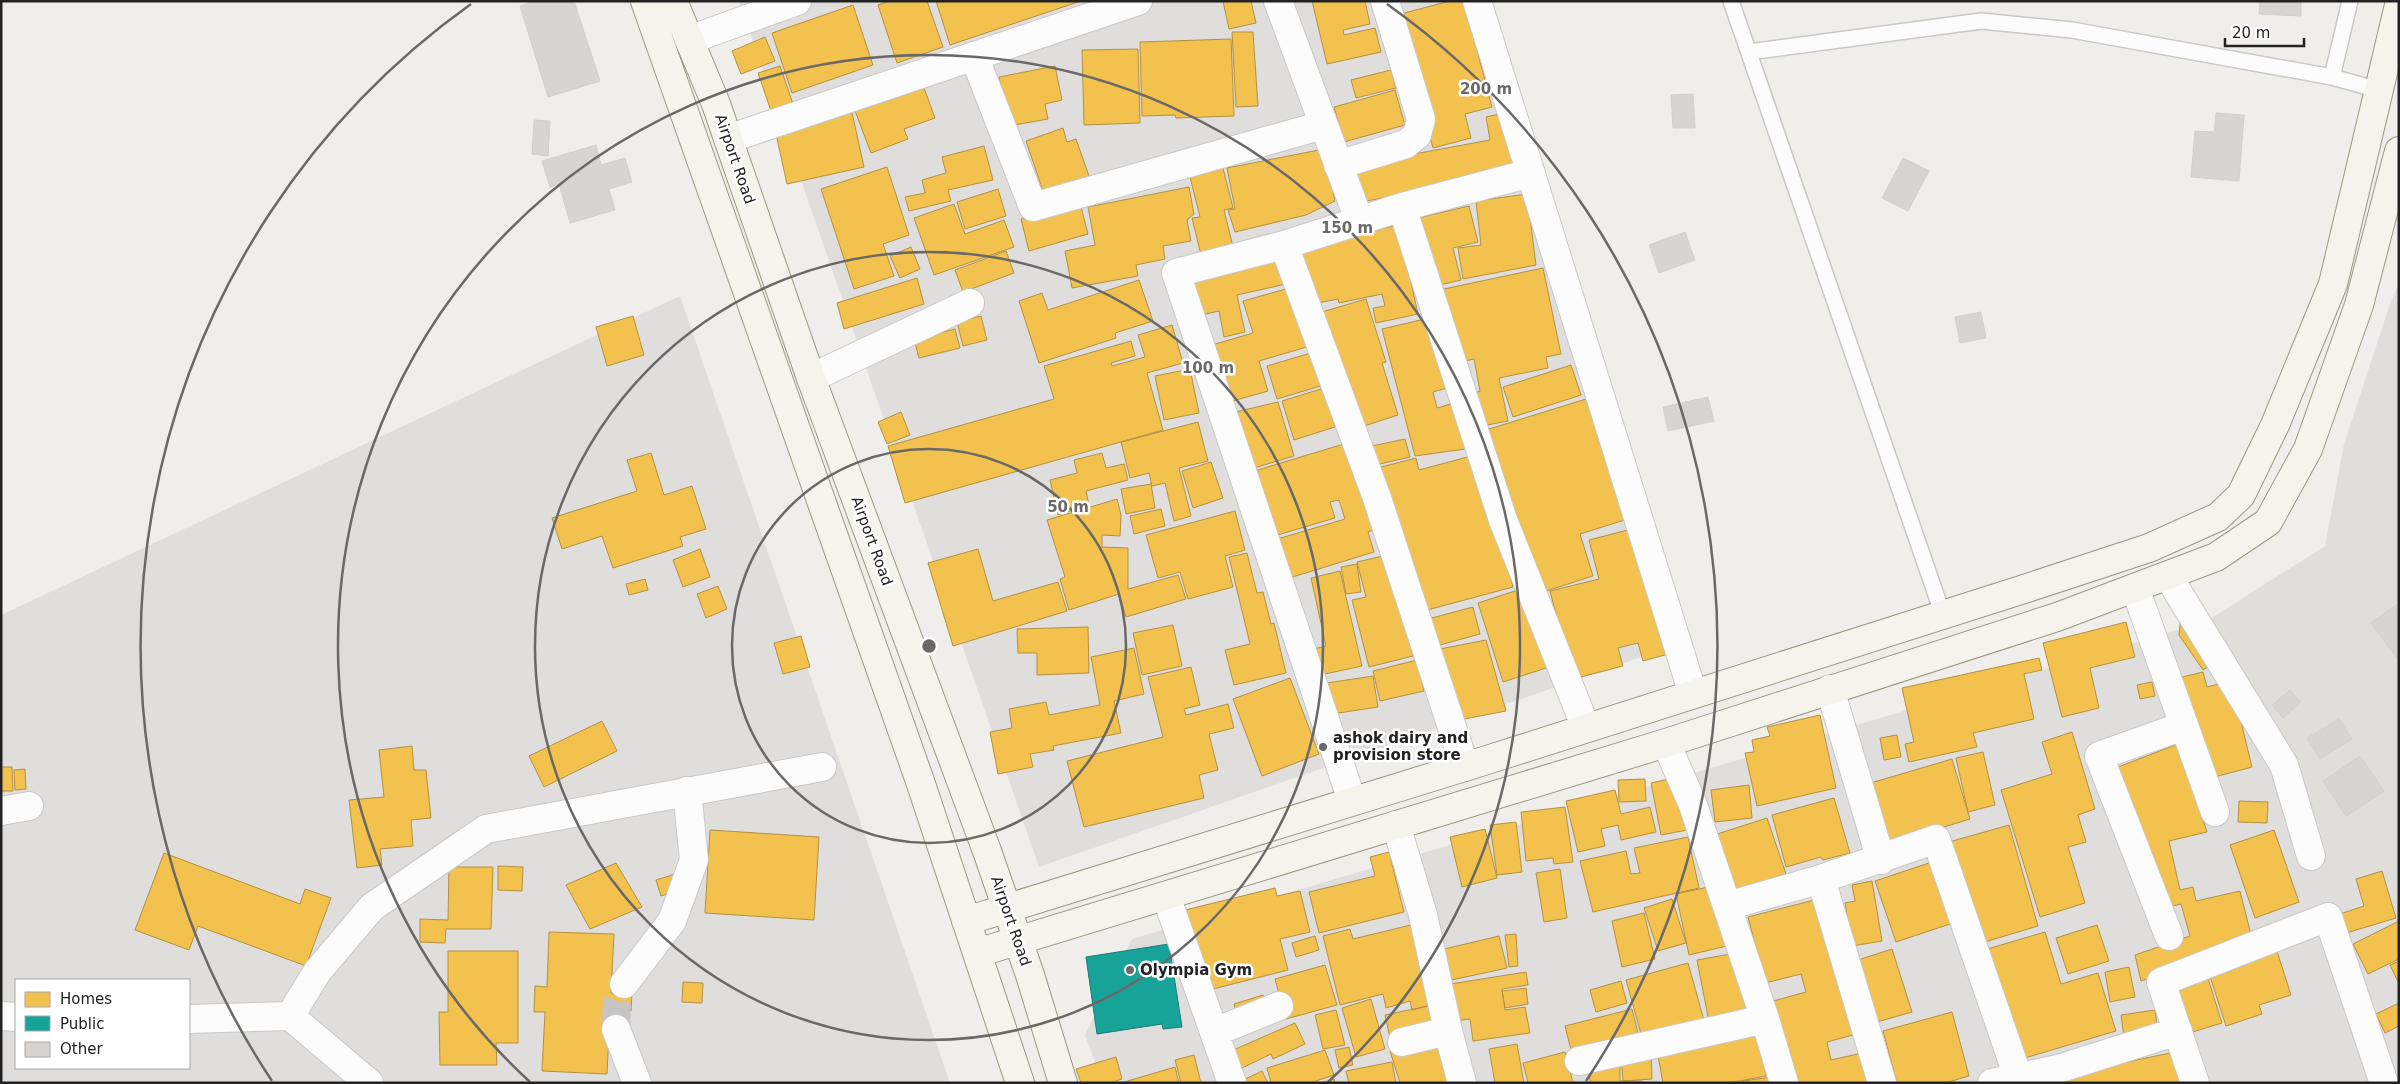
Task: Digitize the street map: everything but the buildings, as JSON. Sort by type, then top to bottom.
[{"type":"main road","points":[[645,1],[921,784],[1020,1083]]},
{"type":"main road","name":"Airport Road","points":[[673,1],[728,139],[811,378],[944,733],[1018,941],[1063,1083]]},
{"type":"main road","points":[[966,921],[1352,802],[1943,615],[2149,548],[2218,517],[2241,495],[2275,426],[2333,284],[2399,5]]},
{"type":"main road","points":[[977,953],[1666,742],[2057,617],[2216,557],[2268,522],[2308,449],[2359,305],[2399,150]]},
{"type":"street","points":[[689,40],[797,1]]},
{"type":"street","points":[[728,139],[1138,1]]},
{"type":"street","points":[[1278,1],[1359,220]]},
{"type":"street","points":[[1338,165],[1406,144],[1417,135],[1420,119],[1385,1]]},
{"type":"street","points":[[1477,1],[1693,694]]},
{"type":"street","points":[[974,56],[1033,207],[1323,125]]},
{"type":"street","points":[[1352,802],[1176,273],[1284,245],[1402,207],[1531,174]]},
{"type":"street","points":[[1402,207],[1503,520],[1586,728]]},
{"type":"street","points":[[1284,245],[1377,498],[1465,766]]},
{"type":"street","points":[[811,378],[970,303]]},
{"type":"street","points":[[2168,576],[2284,765],[2311,856]]},
{"type":"street","points":[[2135,588],[2215,812]]},
{"type":"street","points":[[1830,689],[1881,860]]},
{"type":"street","points":[[2169,936],[2099,756],[2183,726]]},
{"type":"street","points":[[1666,742],[1693,805],[1765,1018],[1784,1083]]},
{"type":"street","points":[[290,1016],[317,972],[372,907],[486,829],[822,766]]},
{"type":"street","points":[[624,984],[672,921],[694,860],[687,791]]},
{"type":"street","points":[[1,811],[29,806]]},
{"type":"street","points":[[1396,826],[1422,915],[1448,1031],[1462,1083]]},
{"type":"street","points":[[1726,906],[1821,879],[1936,840],[2005,1080],[2058,1069],[2178,1031]]},
{"type":"street","points":[[1821,879],[1882,1083]]},
{"type":"street","points":[[1166,896],[1232,1083]]},
{"type":"street","points":[[2195,1083],[2161,982],[2328,917],[2384,1083]]},
{"type":"street","points":[[1215,1032],[1279,1006]]},
{"type":"street","points":[[1,1016],[15,1017]]},
{"type":"street","points":[[190,1019],[290,1016],[369,1083]]},
{"type":"street","points":[[1579,1061],[1765,1018]]},
{"type":"street","points":[[616,1030],[637,1083]]},
{"type":"street","points":[[1402,1042],[1448,1031]]},
{"type":"lane","points":[[1731,1],[1943,615]]},
{"type":"lane","points":[[2332,77],[2350,1]]},
{"type":"lane","points":[[1749,52],[1981,21],[2072,30],[2332,77],[2379,90]]},
{"type":"shaded area","points":[[739,1],[1486,1],[1690,640],[1039,867]]},
{"type":"shaded area","points":[[2399,284],[2399,903],[2388,888],[2363,879],[2205,622],[2325,546],[2344,444],[2391,301]]},
{"type":"shaded area","points":[[680,296],[950,1083],[1,1083],[1,615]]},
{"type":"shaded area","points":[[2205,622],[2363,879],[2388,888],[2399,903],[2399,1083],[1103,1083],[1085,1035],[1132,939]]},
{"type":"tunnel","points":[[616,1029],[617,1002],[624,984]]},
{"type":"place","name":"ashok dairy and provision store","points":[[1323,747]]},
{"type":"place","name":"Olympia Gym","points":[[1130,970]]}]
